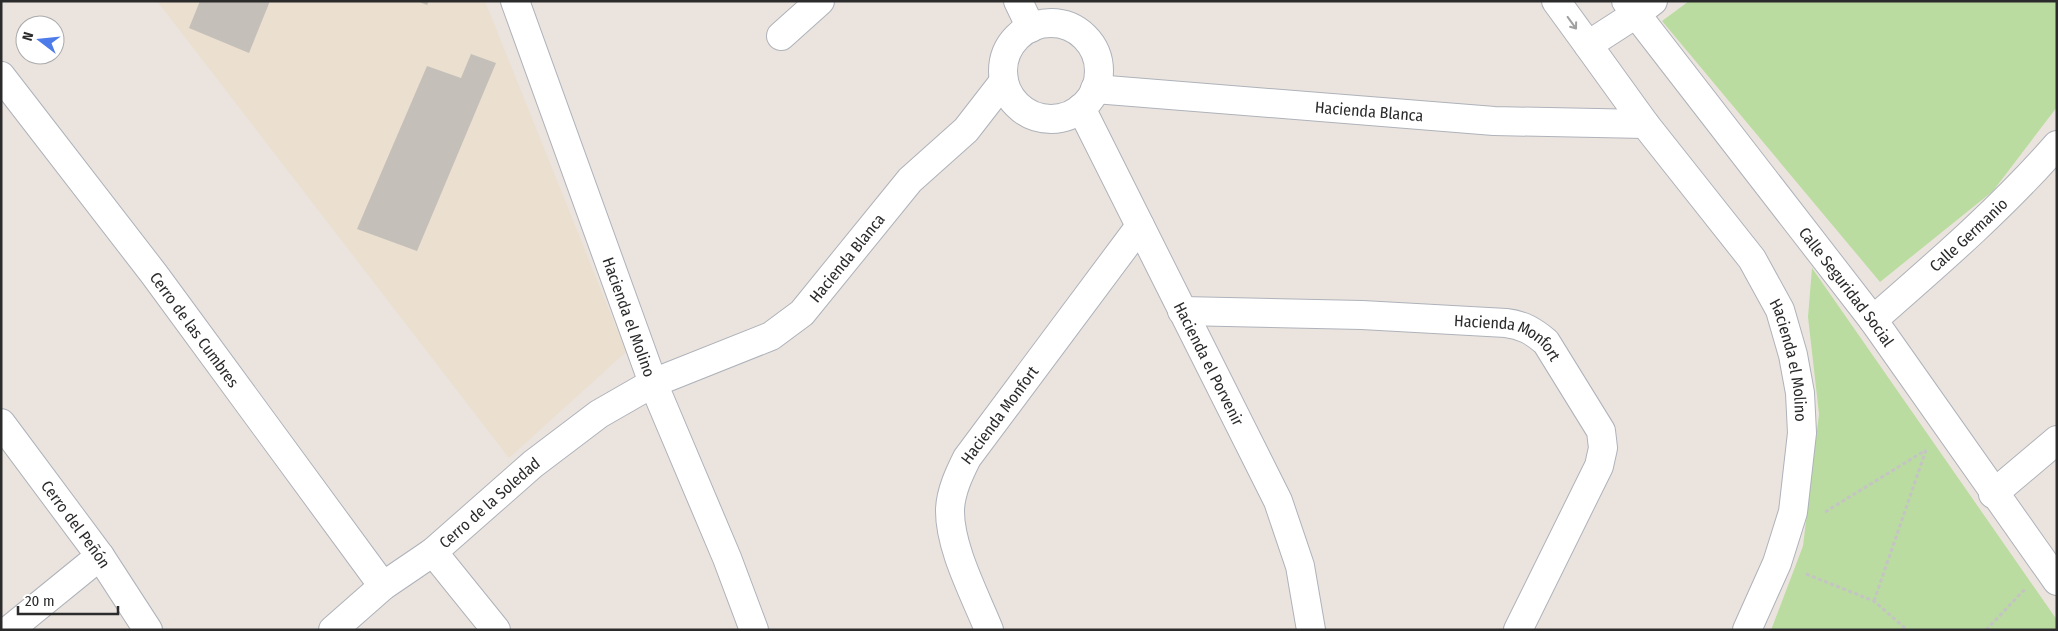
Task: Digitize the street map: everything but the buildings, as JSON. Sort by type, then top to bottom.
[{"type":"street","name":"Hacienda el Molino","points":[[515,1],[653,383],[727,558],[754,630]]},
{"type":"street","points":[[780,36],[820,1]]},
{"type":"street","points":[[1018,1],[1031,28]]},
{"type":"street","points":[[1556,1],[1645,124]]},
{"type":"street","points":[[1588,46],[1638,5]]},
{"type":"street","name":"Calle Seguridad Social","points":[[1638,5],[1873,320],[1993,494],[2057,581]]},
{"type":"street","points":[[1042,23],[1058,23],[1073,28],[1085,37],[1094,50],[1098,65],[1088,99],[1066,116],[1051,119],[1035,116],[1021,108],[1010,96],[1004,81],[1003,66],[1007,50],[1016,38],[1031,28],[1042,23]]},
{"type":"street","name":"Cerro de las Cumbres","points":[[1,76],[154,274],[383,586]]},
{"type":"street","name":"Hacienda Blanca","points":[[653,383],[771,336],[802,313],[910,180],[966,130],[1004,81]]},
{"type":"street","name":"Hacienda Blanca","points":[[1088,99],[1494,121],[1645,124]]},
{"type":"street","name":"Hacienda el Porvenir","points":[[1088,99],[1140,226],[1284,516],[1300,566],[1311,630]]},
{"type":"street","name":"Hacienda el Molino","points":[[1645,124],[1752,260],[1780,310],[1793,355],[1800,393],[1802,433],[1793,512],[1777,563],[1747,630]]},
{"type":"street","name":"Calle Germanio","points":[[1873,320],[1970,235],[2029,177],[2057,145]]},
{"type":"street","name":"Hacienda Monfort","points":[[989,630],[953,534],[950,509],[956,480],[967,458],[1140,226]]},
{"type":"street","name":"Hacienda Monfort","points":[[1182,311],[1362,315],[1506,322],[1520,325],[1533,331],[1546,342],[1598,426],[1603,448],[1592,482],[1518,630]]},
{"type":"street","name":"Cerro de la Soledad","points":[[333,630],[383,586],[433,552],[533,464],[599,414],[653,383]]},
{"type":"street","name":"Cerro del Peñón","points":[[1,423],[100,556],[148,630]]},
{"type":"street","points":[[1993,494],[2057,440]]},
{"type":"street","points":[[433,552],[496,630]]},
{"type":"street","points":[[9,630],[100,556]]},
{"type":"path","points":[[1824,513],[1952,434]]},
{"type":"path","points":[[1874,601],[1926,449]]},
{"type":"path","points":[[1803,573],[1874,601],[1907,630]]},
{"type":"path","points":[[1986,630],[2006,609]]},
{"type":"shaded area","points":[[157,1],[485,1],[626,352],[509,458]]},
{"type":"green space","points":[[1689,1],[2057,1],[2057,107],[1993,191],[1880,282],[1662,21]]},
{"type":"green space","points":[[1812,268],[2057,620],[2057,630],[1771,630],[1803,546],[1819,414],[1808,317]]}]
